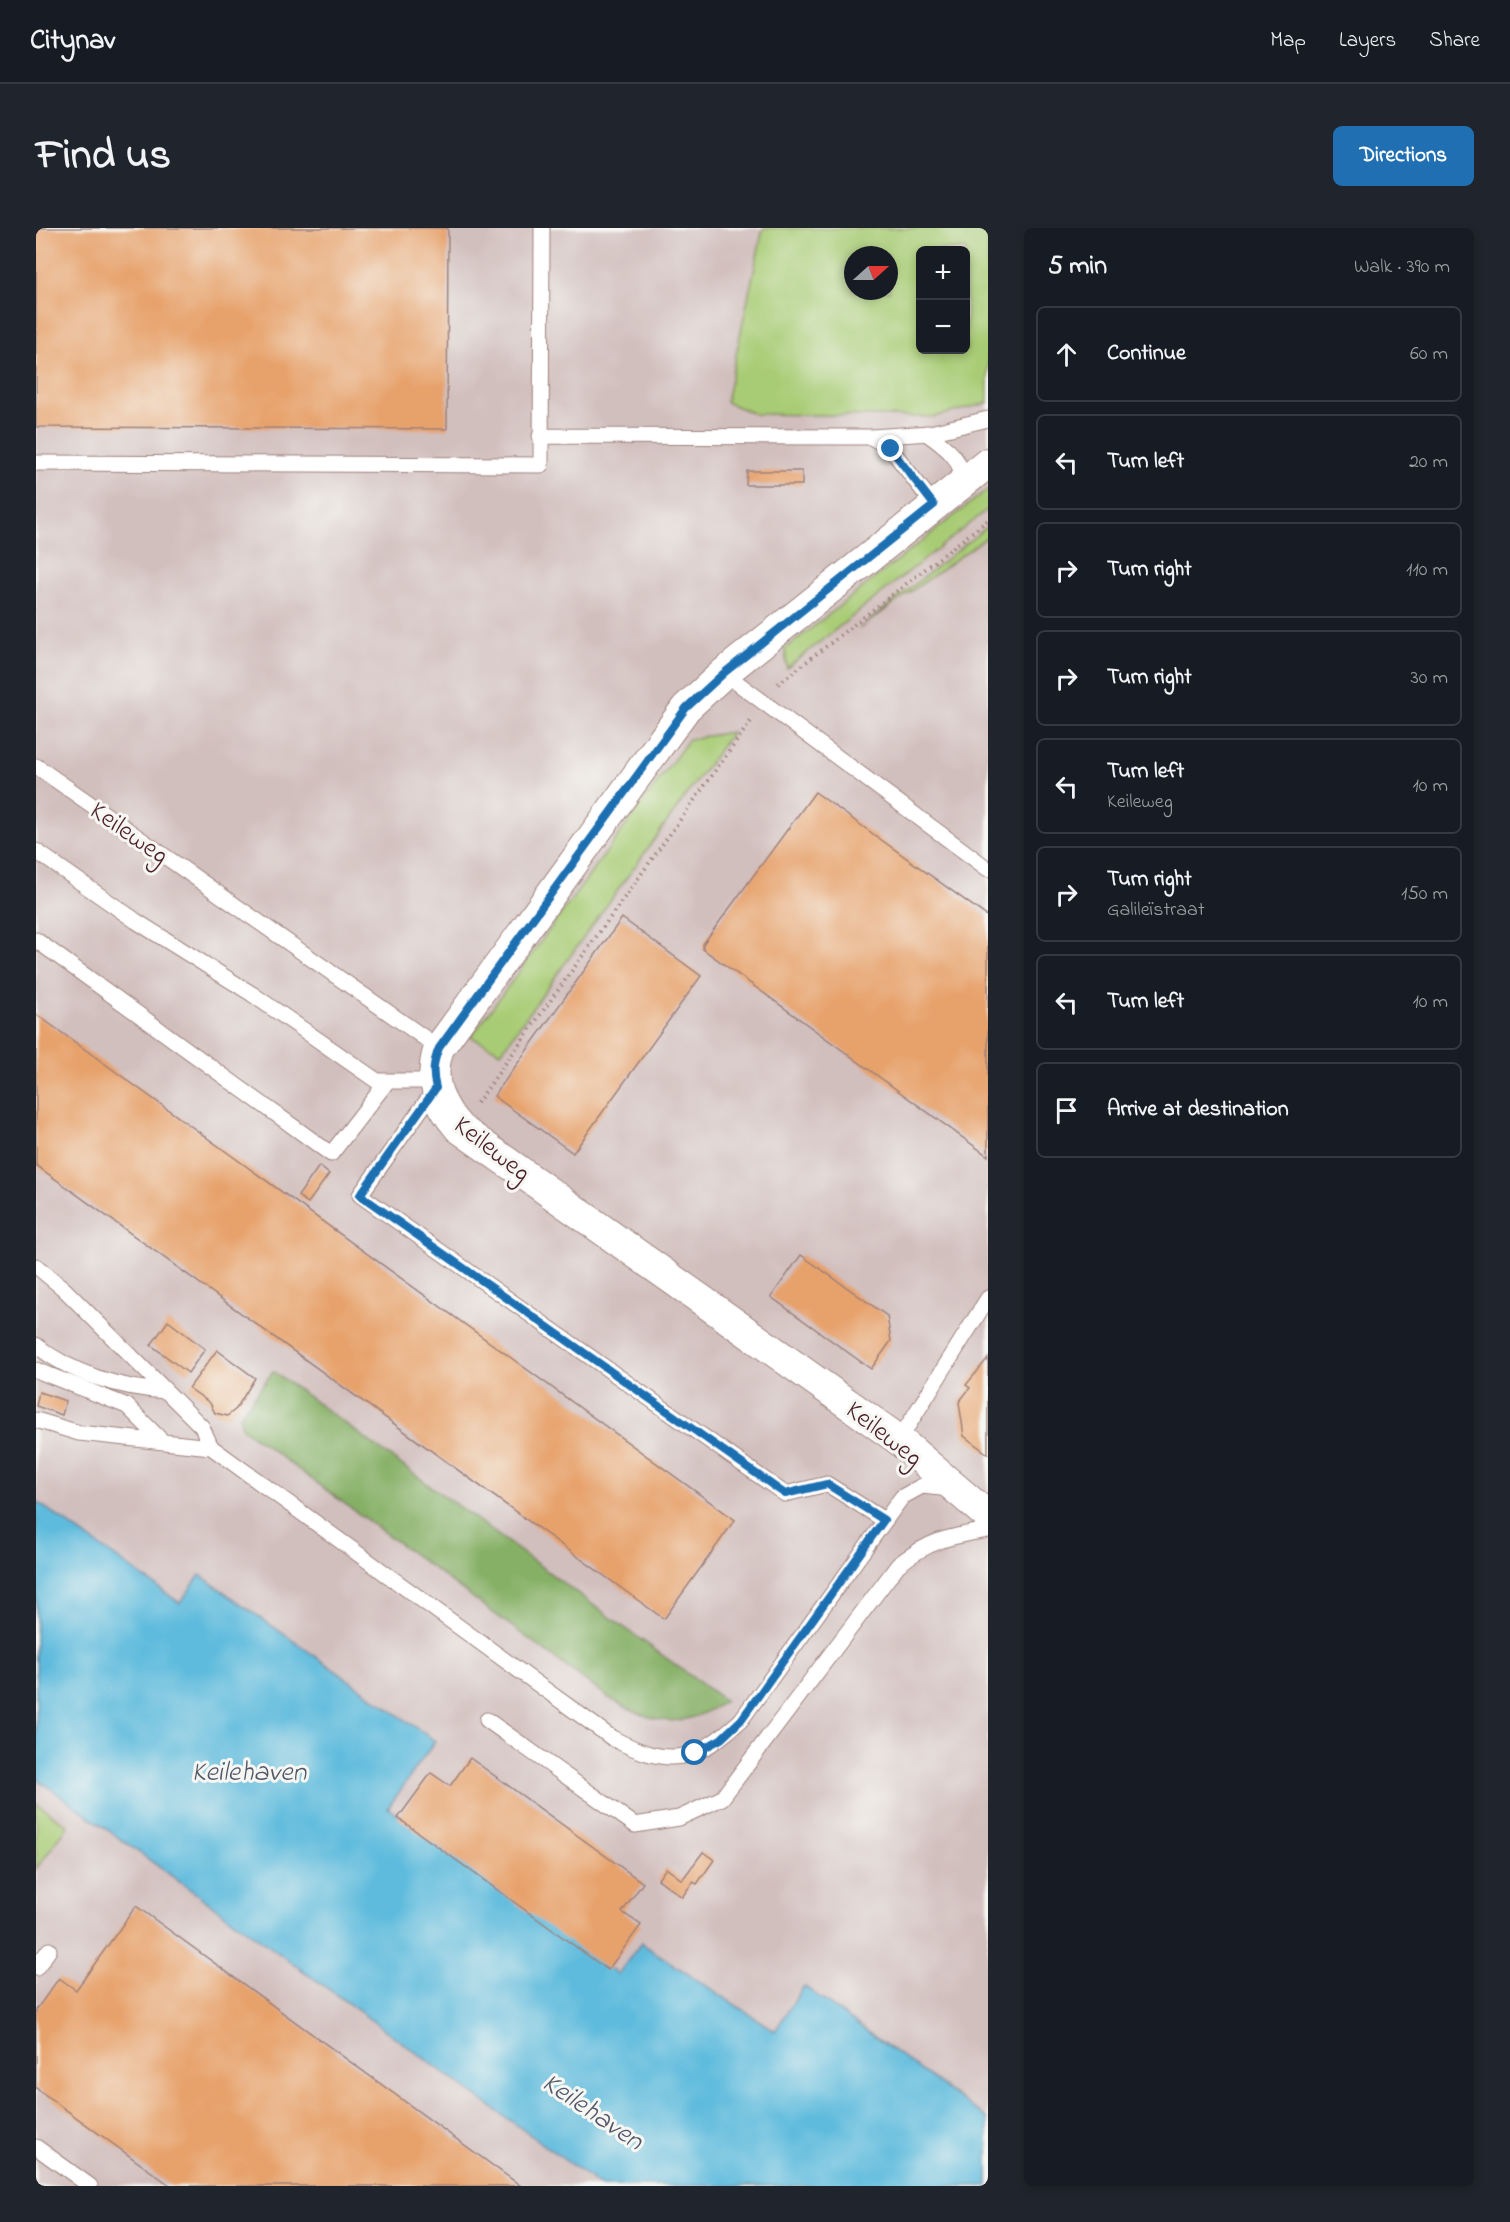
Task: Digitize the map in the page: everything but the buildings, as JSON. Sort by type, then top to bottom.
[{"type":"street","points":[[435,1085],[433,1064],[439,1048],[686,708],[724,673],[988,463]]},
{"type":"street","name":"Keileweg","points":[[435,1085],[449,1117],[459,1128],[899,1440],[953,1489],[988,1516]]},
{"type":"lane","points":[[36,463],[541,465],[542,228]]},
{"type":"lane","points":[[540,436],[871,437],[926,433],[988,419]]},
{"type":"lane","points":[[926,433],[948,448],[956,458],[962,478],[961,484]]},
{"type":"lane","points":[[871,437],[891,449],[934,505]]},
{"type":"lane","points":[[724,673],[988,869]]},
{"type":"lane","name":"Keileweg","points":[[36,766],[439,1048]]},
{"type":"lane","points":[[36,851],[135,921],[252,994],[361,1071],[386,1083],[435,1085]]},
{"type":"lane","points":[[36,940],[331,1154],[386,1083]]},
{"type":"lane","points":[[435,1085],[360,1195],[785,1494],[827,1484],[884,1520]]},
{"type":"lane","points":[[36,1266],[64,1289],[202,1427],[211,1448]]},
{"type":"lane","points":[[899,1440],[988,1298]]},
{"type":"lane","points":[[36,1345],[57,1362],[139,1390],[166,1391]]},
{"type":"lane","points":[[36,1370],[127,1406],[161,1440]]},
{"type":"lane","points":[[36,1420],[80,1433],[161,1440],[211,1448],[612,1737],[641,1753],[672,1758],[695,1753],[721,1739],[741,1720],[902,1497],[922,1486],[953,1489]]},
{"type":"lane","points":[[487,1720],[634,1825],[679,1818],[722,1798],[898,1565],[920,1548],[945,1538],[988,1530]]},
{"type":"lane","points":[[36,1968],[49,1950]]},
{"type":"lane","points":[[36,2147],[90,2186]]},
{"type":"path","points":[[772,692],[789,674],[988,520]]},
{"type":"path","points":[[459,1128],[752,720]]},
{"type":"shaded area","points":[[36,228],[988,228],[988,2186],[36,2186]]},
{"type":"green space","points":[[763,228],[988,228],[988,403],[934,417],[755,414],[726,402]]},
{"type":"green space","points":[[988,489],[988,509],[787,668],[785,649]]},
{"type":"green space","points":[[988,526],[988,536],[859,629]]},
{"type":"green space","points":[[732,732],[501,1052],[471,1037],[689,739]]},
{"type":"green space","points":[[273,1371],[725,1701],[694,1717],[667,1720],[639,1713],[609,1698],[242,1428],[239,1417]]},
{"type":"green space","points":[[36,1803],[68,1826],[36,1869]]},
{"type":"water","name":"Keilehaven","points":[[36,1501],[180,1603],[200,1575],[435,1741],[388,1808],[618,1974],[641,1943],[775,2031],[804,1986],[988,2119],[988,2186],[601,2186],[36,1778]]},
{"type":"route","points":[[695,1753],[721,1739],[741,1720],[884,1520],[827,1484],[785,1494],[360,1195],[436,1088],[432,1077],[433,1064],[439,1048],[686,708],[708,686],[934,505],[891,449]]}]
